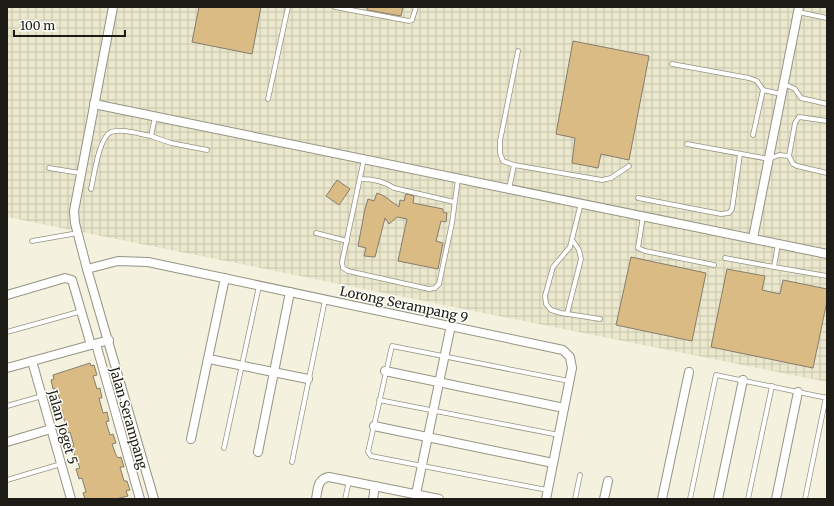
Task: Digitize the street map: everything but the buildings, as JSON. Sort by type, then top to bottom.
[{"type":"street","points":[[113,7],[80,173],[74,211],[87,269],[109,340],[154,499]]},
{"type":"street","points":[[753,238],[799,10]]},
{"type":"street","points":[[94,104],[827,254]]},
{"type":"street","name":"Lorong Serampang 9","points":[[87,269],[118,261],[148,262],[451,325],[563,350],[567,353],[571,362],[569,381],[546,499]]},
{"type":"street","points":[[191,439],[225,278]]},
{"type":"street","name":"Jalan Serampang","points":[[7,295],[69,279],[74,283],[94,344],[140,499]]},
{"type":"street","points":[[258,452],[290,292]]},
{"type":"street","points":[[416,494],[451,325]]},
{"type":"street","points":[[7,368],[109,340]]},
{"type":"street","points":[[208,359],[241,367],[308,379]]},
{"type":"street","name":"Jalan Joget 5","points":[[32,361],[61,464],[69,499]]},
{"type":"street","points":[[385,371],[564,408]]},
{"type":"street","points":[[662,499],[689,372]]},
{"type":"street","points":[[718,499],[743,380]]},
{"type":"street","points":[[776,499],[798,392]]},
{"type":"street","points":[[374,426],[553,463]]},
{"type":"street","points":[[7,442],[51,429]]},
{"type":"street","points":[[316,499],[320,482],[323,478],[329,477],[375,486],[403,495],[416,494],[433,498]]},
{"type":"street","points":[[604,499],[608,481]]},
{"type":"street","points":[[373,499],[375,486]]},
{"type":"lane","points":[[268,99],[288,7]]},
{"type":"lane","points":[[335,7],[409,21],[412,20],[416,7]]},
{"type":"lane","points":[[799,10],[827,18]]},
{"type":"lane","points":[[518,51],[500,141],[500,153],[503,161],[514,165],[602,180],[611,178],[629,166]]},
{"type":"lane","points":[[672,64],[749,78],[757,81],[763,90],[782,94]]},
{"type":"lane","points":[[784,84],[795,89],[801,98],[827,104]]},
{"type":"lane","points":[[753,135],[763,90]]},
{"type":"lane","points":[[151,136],[155,116]]},
{"type":"lane","points":[[827,121],[799,117],[795,123],[789,156],[792,164],[827,173]]},
{"type":"lane","points":[[91,189],[100,148],[105,136],[111,132],[123,131],[151,136],[171,143],[207,150]]},
{"type":"lane","points":[[686,144],[769,159],[779,155],[789,156]]},
{"type":"lane","points":[[638,198],[721,214],[729,213],[732,209],[740,154]]},
{"type":"lane","points":[[364,159],[342,262],[343,268],[348,271],[429,289],[435,288],[439,284],[452,223],[458,178]]},
{"type":"lane","points":[[509,189],[514,165]]},
{"type":"lane","points":[[49,168],[80,173]]},
{"type":"lane","points":[[360,179],[372,179],[388,184],[394,188],[454,202]]},
{"type":"lane","points":[[581,203],[573,241],[566,253],[553,266],[545,296],[546,304],[551,310],[600,319]]},
{"type":"lane","points":[[643,216],[638,248],[645,251],[714,265]]},
{"type":"lane","points":[[32,241],[78,233]]},
{"type":"lane","points":[[316,233],[347,240]]},
{"type":"lane","points":[[567,314],[580,259],[579,250],[573,241]]},
{"type":"lane","points":[[774,267],[779,244]]},
{"type":"lane","points":[[725,258],[827,276]]},
{"type":"lane","points":[[224,448],[259,285]]},
{"type":"lane","points":[[292,462],[325,300]]},
{"type":"lane","points":[[7,332],[82,311]]},
{"type":"lane","points":[[547,490],[422,466],[369,454],[379,400],[392,346],[445,355],[569,381]]},
{"type":"lane","points":[[690,499],[716,375],[826,398],[805,499]]},
{"type":"lane","points":[[748,499],[772,386]]},
{"type":"lane","points":[[7,406],[42,396]]},
{"type":"lane","points":[[379,400],[558,435]]},
{"type":"lane","points":[[7,480],[61,464]]},
{"type":"lane","points":[[575,499],[580,475]]},
{"type":"lane","points":[[345,499],[349,481]]},
{"type":"shaded area","points":[[7,7],[827,7],[827,382],[7,217]]}]
